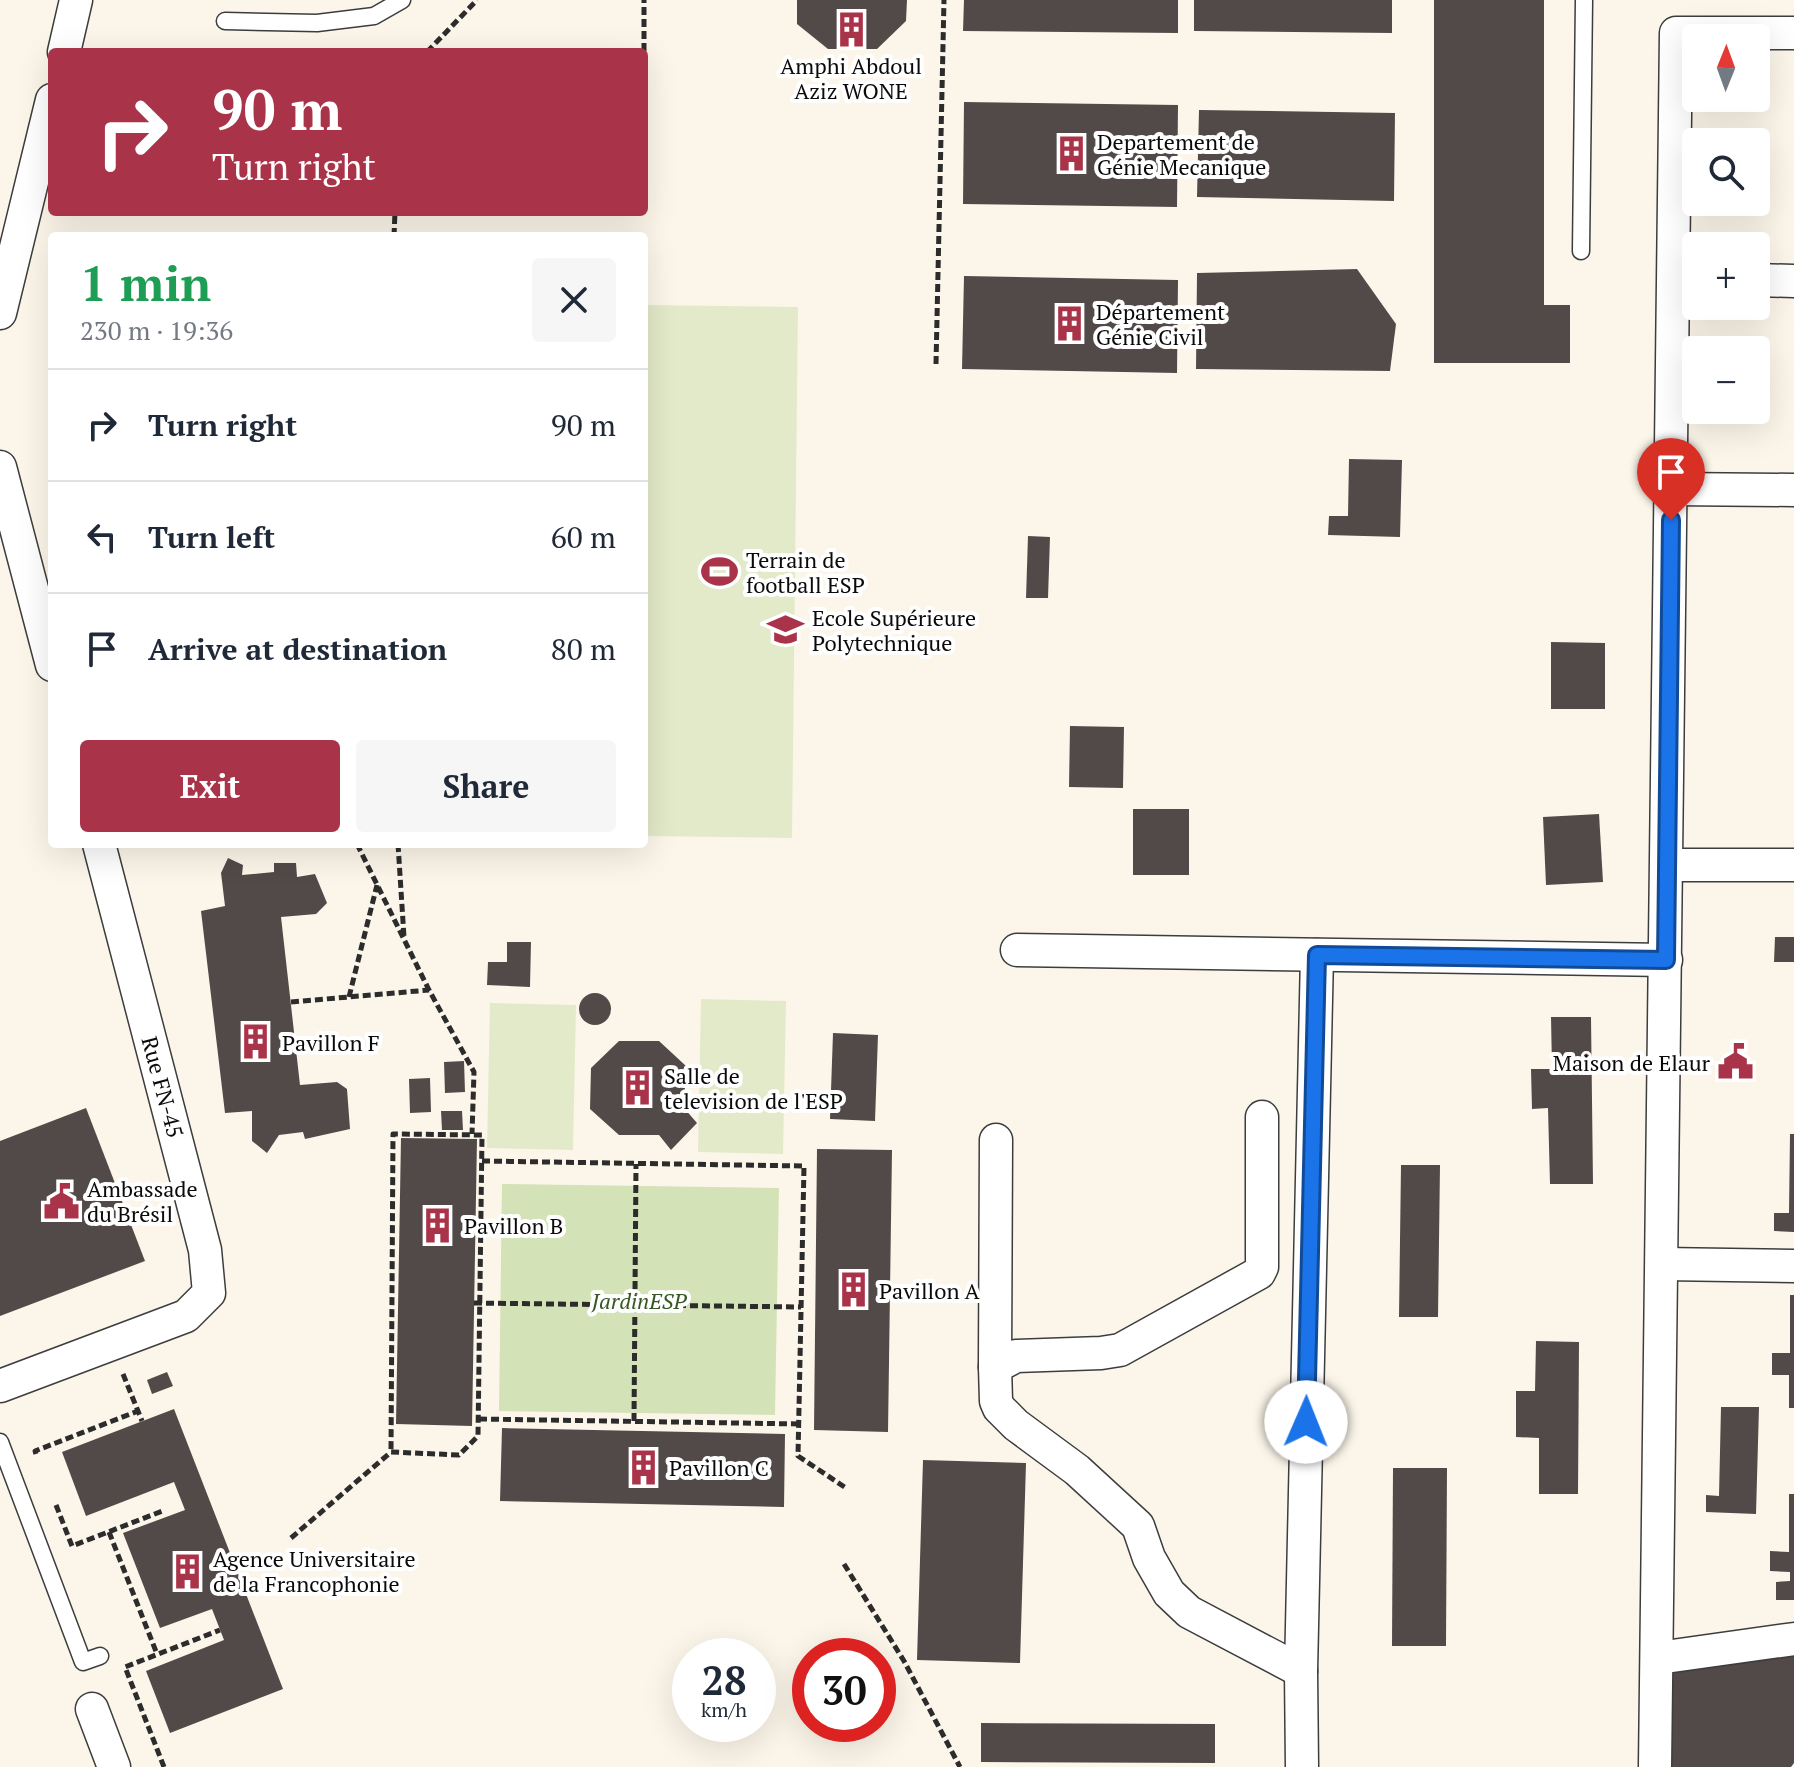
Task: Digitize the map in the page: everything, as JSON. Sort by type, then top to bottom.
[{"type":"street","points":[[65,48],[76,0]]},
{"type":"street","points":[[1683,232],[1676,33],[1794,33]]},
{"type":"street","points":[[0,313],[48,116]]},
{"type":"street","points":[[1770,280],[1794,281]]},
{"type":"street","points":[[1655,1767],[1671,489],[1682,320]]},
{"type":"street","points":[[0,467],[48,650]]},
{"type":"street","points":[[1671,489],[1794,490]]},
{"type":"street","name":"Rue FN-45","points":[[0,1386],[186,1316],[209,1293],[205,1250],[100,848]]},
{"type":"street","points":[[1667,865],[1794,865]]},
{"type":"street","points":[[1017,950],[1666,960]]},
{"type":"street","points":[[1302,1767],[1301,1671],[1317,955]]},
{"type":"street","points":[[995,1367],[1016,1356],[1120,1350],[1259,1273],[1262,1267],[1262,1117]]},
{"type":"street","points":[[996,1140],[995,1367],[999,1408],[1016,1425],[1077,1470],[1138,1526],[1149,1558],[1169,1593],[1189,1612],[1301,1671]]},
{"type":"street","points":[[1663,1264],[1794,1266]]},
{"type":"street","points":[[1658,1658],[1794,1639]]},
{"type":"street","points":[[92,1709],[114,1767]]},
{"type":"lane","points":[[225,21],[317,23],[374,16],[402,0]]},
{"type":"lane","points":[[1581,251],[1584,0]]},
{"type":"lane","points":[[0,1442],[83,1662],[100,1656]]},
{"type":"path","points":[[431,48],[477,0]]},
{"type":"path","points":[[644,0],[644,48]]},
{"type":"path","points":[[936,364],[944,0]]},
{"type":"path","points":[[359,848],[429,990],[474,1072],[472,1134]]},
{"type":"path","points":[[398,848],[405,942]]},
{"type":"path","points":[[349,997],[377,884]]},
{"type":"path","points":[[291,1002],[429,990]]},
{"type":"path","points":[[291,1538],[391,1452],[459,1455],[478,1436],[482,1135],[393,1134],[391,1452]]},
{"type":"path","points":[[482,1161],[804,1166],[798,1456],[846,1488]]},
{"type":"path","points":[[634,1421],[636,1164]]},
{"type":"path","points":[[478,1303],[801,1307]]},
{"type":"path","points":[[109,1344],[142,1421]]},
{"type":"path","points":[[40,1465],[35,1451],[138,1411]]},
{"type":"path","points":[[479,1419],[799,1424]]},
{"type":"path","points":[[51,1492],[72,1546],[165,1510]]},
{"type":"path","points":[[109,1532],[157,1654]]},
{"type":"path","points":[[844,1564],[904,1661],[960,1767]]},
{"type":"path","points":[[164,1767],[125,1667],[220,1630]]},
{"type":"green space","name":"Terrain de football ESP","points":[[648,305],[798,307],[792,838],[648,836]]},
{"type":"green space","points":[[701,999],[786,1001],[783,1154],[698,1152]]},
{"type":"green space","points":[[490,1003],[576,1005],[573,1150],[487,1148]]},
{"type":"green space","name":"JardinESP","points":[[502,1184],[779,1188],[775,1415],[499,1411]]},
{"type":"building","name":"Amphi Abdoul Aziz WONE","points":[[797,0],[907,0],[906,21],[877,49],[828,49],[797,24]]},
{"type":"building","points":[[964,0],[1178,0],[1178,33],[963,31]]},
{"type":"building","points":[[1194,0],[1392,0],[1392,33],[1194,31]]},
{"type":"building","points":[[1434,0],[1544,0],[1544,305],[1570,305],[1570,363],[1434,363]]},
{"type":"building","name":"Departement de Génie Mecanique","points":[[964,102],[1178,105],[1177,207],[963,204]]},
{"type":"building","points":[[1199,110],[1395,113],[1394,201],[1197,197]]},
{"type":"building","points":[[1357,269],[1396,324],[1390,371],[1196,369],[1197,273]]},
{"type":"building","name":"Département Génie Civil","points":[[964,276],[1178,280],[1177,373],[962,369]]},
{"type":"building","points":[[1349,459],[1402,460],[1400,537],[1328,535],[1329,516],[1348,516]]},
{"type":"building","points":[[1028,536],[1050,537],[1048,598],[1026,598]]},
{"type":"building","points":[[1551,642],[1605,643],[1605,709],[1551,709]]},
{"type":"building","points":[[1070,726],[1124,727],[1123,788],[1069,787]]},
{"type":"building","points":[[1133,809],[1189,809],[1189,875],[1133,875]]},
{"type":"building","points":[[1599,814],[1603,882],[1546,885],[1543,817]]},
{"type":"building","name":"Pavillon F","points":[[228,858],[243,865],[242,875],[274,872],[274,863],[296,863],[297,877],[315,874],[327,903],[316,914],[281,917],[300,1085],[337,1082],[347,1089],[350,1129],[305,1139],[303,1132],[279,1135],[267,1153],[252,1141],[252,1111],[225,1113],[201,911],[225,906],[221,873]]},
{"type":"building","points":[[1775,937],[1794,937],[1794,962],[1774,962]]},
{"type":"building","points":[[507,942],[531,942],[530,987],[487,985],[488,962],[507,962]]},
{"type":"building","points":[[595,993],[607,997],[611,1009],[607,1021],[595,1025],[583,1021],[579,1009],[583,997]]},
{"type":"building","points":[[1551,1017],[1591,1017],[1593,1184],[1550,1184],[1548,1108],[1532,1109],[1531,1069],[1552,1069]]},
{"type":"building","points":[[833,1033],[878,1035],[875,1121],[830,1119]]},
{"type":"building","name":"Salle de television de l'ESP","points":[[619,1041],[659,1041],[686,1066],[684,1108],[697,1123],[671,1150],[659,1135],[619,1135],[590,1109],[591,1068]]},
{"type":"building","points":[[464,1061],[465,1092],[445,1093],[444,1062]]},
{"type":"building","points":[[430,1078],[431,1112],[410,1113],[409,1079]]},
{"type":"building","name":"Ambassade du Brésil","points":[[86,1108],[145,1261],[0,1316],[0,1141]]},
{"type":"building","points":[[441,1111],[462,1111],[463,1130],[442,1130]]},
{"type":"building","points":[[1790,1134],[1794,1134],[1794,1232],[1774,1231],[1774,1213],[1789,1213]]},
{"type":"building","name":"Pavillon B","points":[[401,1138],[477,1139],[472,1426],[396,1424]]},
{"type":"building","name":"Pavillon A","points":[[817,1149],[892,1150],[888,1432],[814,1430]]},
{"type":"building","points":[[1401,1165],[1440,1165],[1438,1317],[1399,1317]]},
{"type":"building","points":[[1790,1295],[1794,1295],[1794,1408],[1789,1408],[1789,1375],[1772,1375],[1772,1353],[1790,1353]]},
{"type":"building","points":[[1536,1341],[1579,1342],[1578,1494],[1539,1494],[1539,1438],[1516,1437],[1516,1391],[1535,1391]]},
{"type":"building","points":[[167,1372],[173,1386],[152,1394],[147,1380]]},
{"type":"building","points":[[1721,1407],[1759,1407],[1756,1514],[1706,1512],[1706,1495],[1719,1496]]},
{"type":"building","name":"Agence Universitaire de la Francophonie","points":[[174,1409],[283,1689],[170,1733],[146,1671],[224,1640],[212,1609],[160,1628],[123,1533],[185,1510],[174,1482],[86,1516],[62,1452]]},
{"type":"building","name":"Pavillon C","points":[[502,1428],[785,1434],[784,1507],[500,1501]]},
{"type":"building","points":[[923,1460],[1026,1463],[1020,1663],[917,1660]]},
{"type":"building","points":[[1393,1468],[1447,1468],[1446,1646],[1392,1646]]},
{"type":"building","points":[[1789,1494],[1794,1494],[1794,1600],[1776,1600],[1776,1582],[1790,1581],[1790,1572],[1770,1571],[1770,1551],[1789,1552]]},
{"type":"building","points":[[1794,1643],[1794,1763],[1791,1767],[1661,1767],[1668,1663]]},
{"type":"building","points":[[981,1723],[1215,1724],[1215,1763],[981,1762]]},
{"type":"place","name":"Amphi Abdoul Aziz WONE","points":[[851,29]]},
{"type":"place","name":"Departement de Génie Mecanique","points":[[1071,154]]},
{"type":"place","name":"Département Génie Civil","points":[[1070,324]]},
{"type":"place","name":"Terrain de football ESP","points":[[720,572]]},
{"type":"place","name":"Ecole Supérieure Polytechnique","points":[[786,630]]},
{"type":"place","name":"Pavillon F","points":[[256,1042]]},
{"type":"place","name":"Maison de Elaur","points":[[1736,1062]]},
{"type":"place","name":"Salle de television de l'ESP","points":[[638,1088]]},
{"type":"place","name":"Ambassade du Brésil","points":[[61,1201]]},
{"type":"place","name":"Pavillon B","points":[[438,1225]]},
{"type":"place","name":"Pavillon A","points":[[853,1290]]},
{"type":"place","name":"Pavillon C","points":[[643,1467]]},
{"type":"place","name":"Agence Universitaire de la Francophonie","points":[[187,1571]]},
{"type":"route","points":[[1306,1422],[1317,955],[1666,960],[1671,520]]}]
